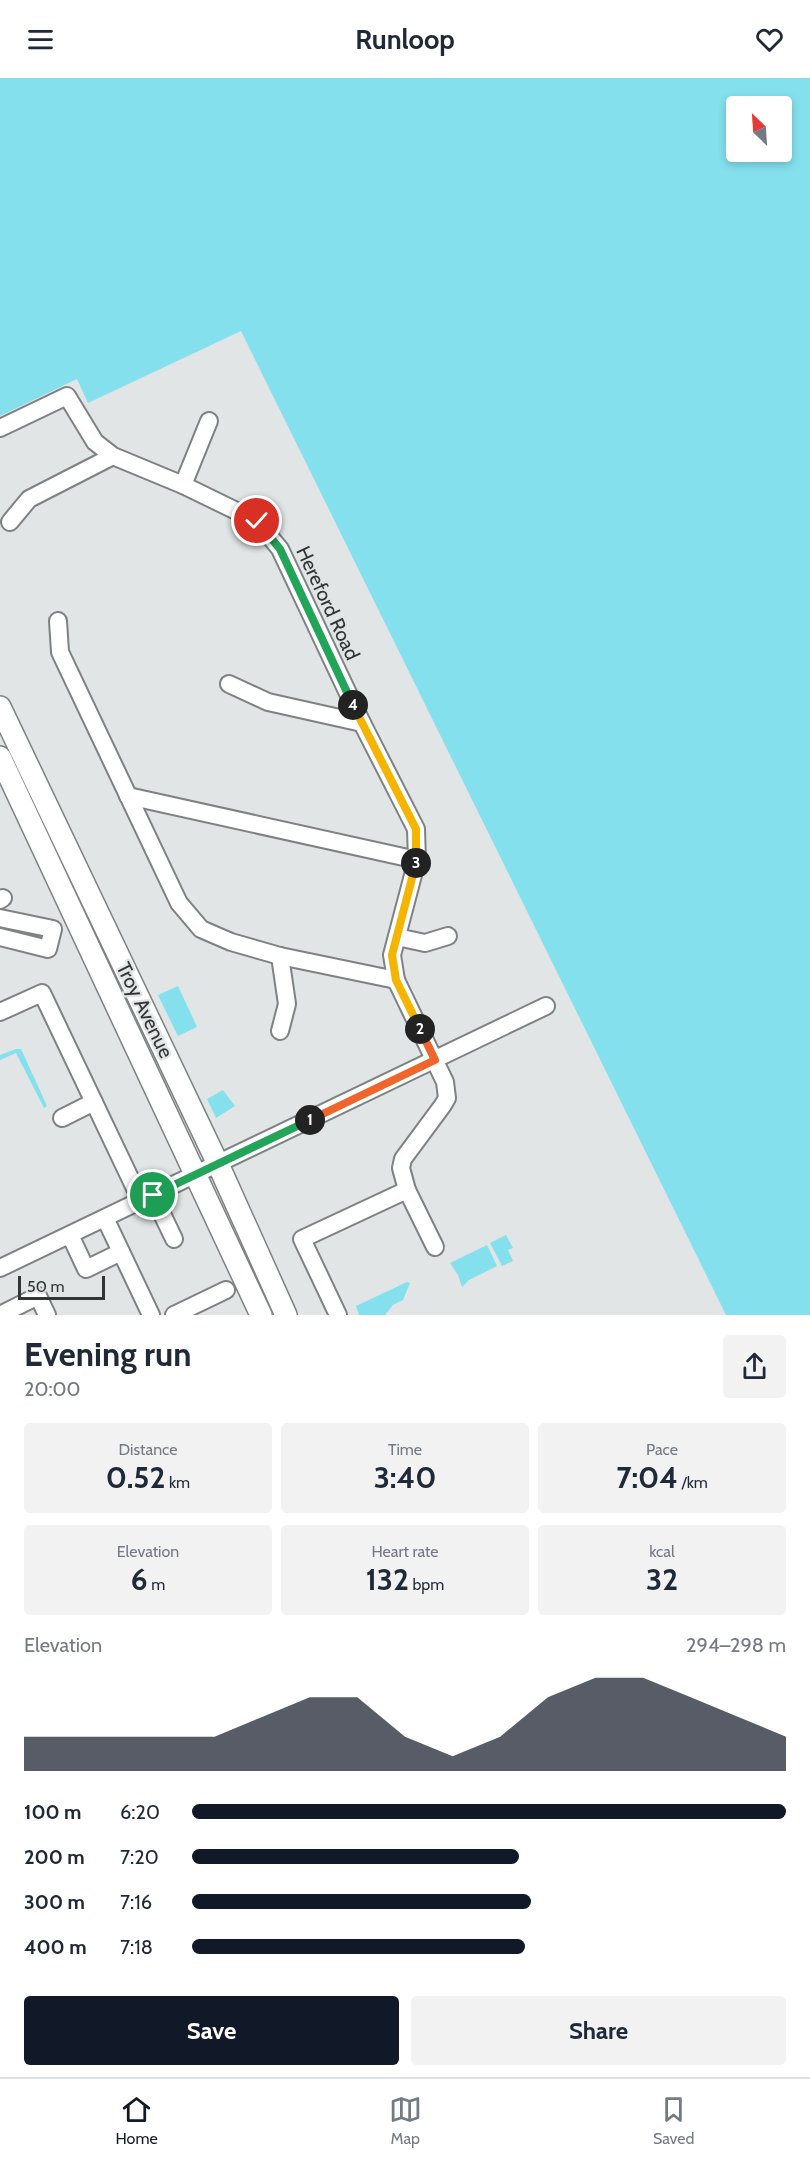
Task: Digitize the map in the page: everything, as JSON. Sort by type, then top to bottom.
[{"type":"main road","name":"Troy Avenue","points":[[0,707],[219,1164],[286,1315]]},
{"type":"main road","name":"Troy Avenue","points":[[0,757],[261,1315]]},
{"type":"street","name":"Hereford Road","points":[[0,428],[67,396],[95,442],[113,456],[183,485],[257,521],[280,549],[362,723],[416,829],[417,860],[392,955],[396,980],[445,1082],[447,1098],[403,1159],[401,1168],[407,1190]]},
{"type":"street","points":[[183,485],[209,421]]},
{"type":"street","points":[[10,522],[28,499],[113,456]]},
{"type":"street","points":[[58,621],[60,652],[179,903],[201,929],[231,942],[280,956],[396,980]]},
{"type":"street","points":[[229,684],[268,702],[362,723]]},
{"type":"street","points":[[128,796],[417,860]]},
{"type":"street","points":[[0,918],[53,929],[48,948],[0,937]]},
{"type":"street","points":[[398,937],[425,943],[447,936]]},
{"type":"street","points":[[280,956],[287,1004],[280,1031]]},
{"type":"street","points":[[0,1012],[42,993],[94,1102],[147,1198],[174,1239]]},
{"type":"street","points":[[0,1268],[546,1006]]},
{"type":"street","points":[[62,1118],[94,1102]]},
{"type":"street","points":[[338,1315],[302,1239],[407,1190],[435,1247]]},
{"type":"street","points":[[105,1218],[151,1315]]},
{"type":"street","points":[[70,1235],[86,1269],[121,1252]]},
{"type":"street","points":[[174,1315],[226,1290]]},
{"type":"street","points":[[0,1315],[38,1296],[47,1315]]},
{"type":"shaded area","points":[[0,78],[810,78],[810,1315],[726,1315],[241,331],[88,403],[77,379],[0,416]]},
{"type":"shaded area","points":[[178,986],[197,1027],[178,1036],[158,995]]},
{"type":"shaded area","points":[[21,1049],[47,1106],[44,1108],[16,1053],[0,1060],[0,1055]]},
{"type":"shaded area","points":[[223,1090],[235,1106],[216,1118],[207,1099]]},
{"type":"shaded area","points":[[506,1235],[513,1248],[508,1250],[513,1261],[502,1266],[490,1243]]},
{"type":"shaded area","points":[[487,1245],[497,1266],[469,1280],[462,1287],[450,1263]]},
{"type":"shaded area","points":[[407,1282],[410,1283],[403,1300],[393,1305],[385,1315],[359,1315],[356,1306]]},
{"type":"route","points":[[153,1195],[435,1060],[396,980],[392,955],[417,860],[416,829],[362,723],[280,549],[257,521]]}]
